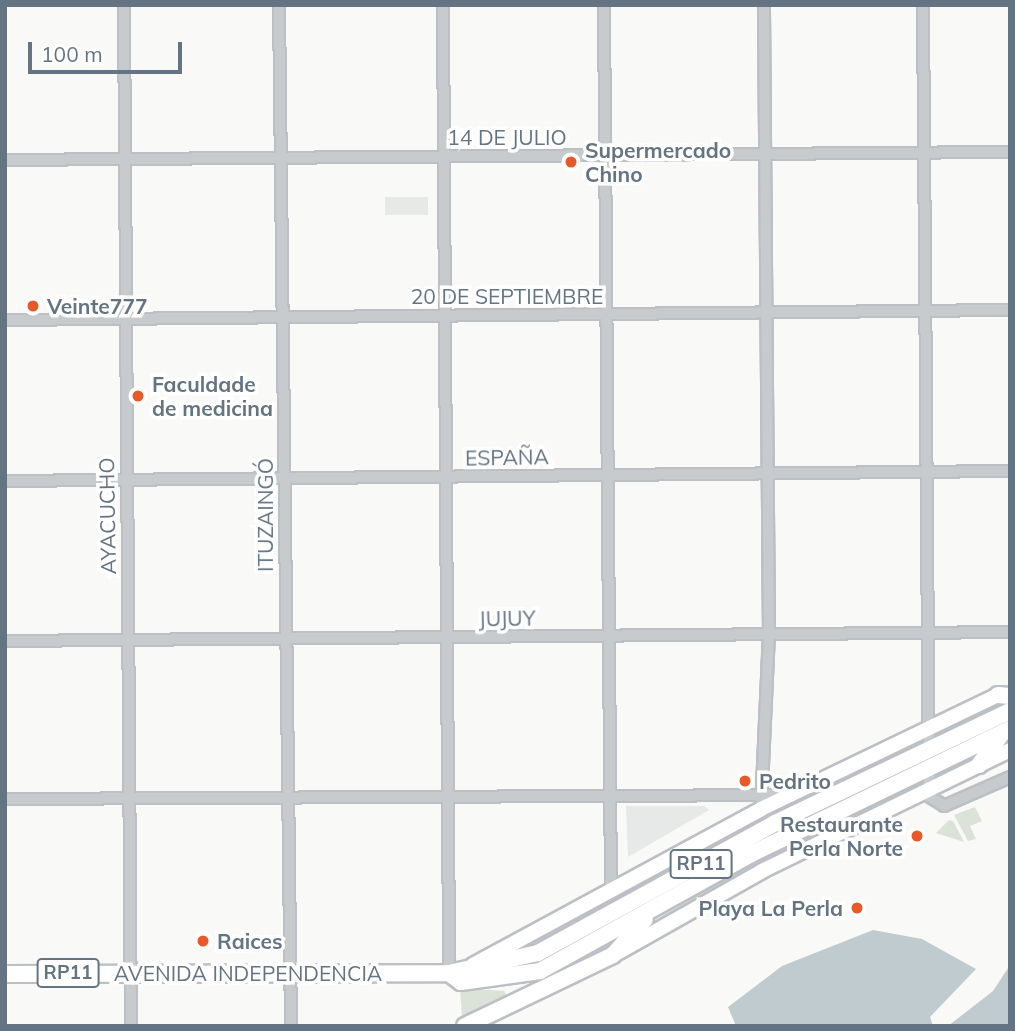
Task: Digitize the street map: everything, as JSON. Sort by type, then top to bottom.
[{"type":"main road","points":[[471,966],[761,809],[928,727],[1006,693]]},
{"type":"main road","name":"RP11","points":[[449,973],[538,953],[761,830],[1010,711]]},
{"type":"main road","points":[[979,765],[1007,730]]},
{"type":"main road","name":"RP11","points":[[449,973],[461,982],[493,981],[540,971],[928,767],[1007,730]]},
{"type":"main road","points":[[465,1026],[613,955],[926,790],[1010,750]]},
{"type":"main road","points":[[613,955],[654,909]]},
{"type":"main road","name":"AVENIDA INDEPENDENCIA","points":[[5,974],[449,973]]},
{"type":"main road","points":[[493,981],[539,989]]},
{"type":"street","name":"AYACUCHO","points":[[124,5],[125,480],[131,1026]]},
{"type":"street","name":"ITUZAINGÓ","points":[[279,5],[281,317],[286,477],[283,639],[291,1026]]},
{"type":"street","points":[[443,5],[449,973]]},
{"type":"street","points":[[604,5],[611,890]]},
{"type":"street","points":[[761,809],[765,793],[769,634],[764,5]]},
{"type":"street","points":[[923,5],[928,727],[926,790],[944,806],[1010,777]]},
{"type":"street","name":"14 DE JULIO","points":[[5,160],[1010,152]]},
{"type":"street","name":"20 DE SEPTIEMBRE","points":[[5,320],[1010,310]]},
{"type":"street","name":"ESPAÑA","points":[[5,481],[1010,471]]},
{"type":"street","name":"JUJUY","points":[[5,641],[1010,632]]},
{"type":"street","points":[[5,799],[765,793],[788,796]]},
{"type":"shaded area","points":[[385,197],[428,197],[428,215],[385,215]]},
{"type":"shaded area","points":[[915,742],[916,747],[517,954],[766,811]]},
{"type":"shaded area","points":[[917,764],[541,964],[530,966],[746,845]]},
{"type":"shaded area","points":[[918,782],[649,929],[646,926],[756,858]]},
{"type":"shaded area","points":[[626,806],[704,806],[709,810],[628,857]]},
{"type":"shaded area","points":[[975,807],[982,821],[970,826],[976,839],[968,841],[954,815]]},
{"type":"shaded area","points":[[949,820],[953,821],[964,842],[936,833]]},
{"type":"shaded area","points":[[873,930],[922,939],[976,969],[930,1017],[933,1026],[736,1026],[728,1007],[782,966]]},
{"type":"shaded area","points":[[602,946],[581,964],[541,978],[570,963]]},
{"type":"shaded area","points":[[1010,965],[1010,1026],[948,1026],[993,991]]},
{"type":"shaded area","points":[[460,988],[504,991],[507,995],[462,1017]]},
{"type":"place","name":"Supermercado Chino","points":[[571,162]]},
{"type":"place","name":"Veinte777","points":[[33,306]]},
{"type":"place","name":"Faculdade de medicina","points":[[138,396]]},
{"type":"place","name":"Pedrito","points":[[745,781]]},
{"type":"place","name":"Restaurante Perla Norte","points":[[917,836]]},
{"type":"place","name":"Playa La Perla","points":[[857,908]]},
{"type":"place","name":"Raices","points":[[203,941]]}]
